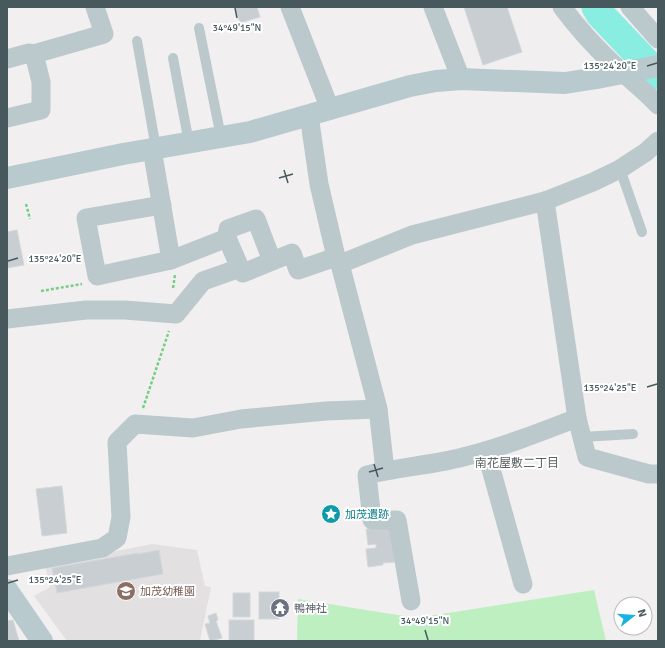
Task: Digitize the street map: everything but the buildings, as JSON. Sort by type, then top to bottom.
[{"type":"street","points":[[7,59],[29,53],[34,54],[104,34],[95,7]]},
{"type":"street","points":[[290,7],[330,109]]},
{"type":"street","points":[[433,7],[461,79]]},
{"type":"street","points":[[562,7],[575,25],[612,63],[627,72],[658,105]]},
{"type":"street","points":[[630,7],[658,39]]},
{"type":"street","points":[[7,118],[41,110],[42,82],[34,54]]},
{"type":"street","points":[[7,178],[250,132],[410,86],[436,81],[461,79],[565,83],[658,66]]},
{"type":"street","points":[[309,115],[319,184],[378,409],[385,470]]},
{"type":"street","points":[[272,261],[256,218],[228,229],[227,238],[243,273],[292,253],[298,270],[338,261],[412,235],[545,201],[593,182],[620,169],[646,152],[658,141]]},
{"type":"street","points":[[154,149],[162,205],[173,260]]},
{"type":"street","points":[[545,201],[577,418],[587,457],[649,474],[658,474]]},
{"type":"street","points":[[162,205],[86,218],[96,276],[173,260],[227,238]]},
{"type":"street","points":[[7,319],[86,310],[125,310],[176,314],[203,281],[240,268]]},
{"type":"street","points":[[7,566],[102,548],[117,538],[121,517],[118,442],[135,424],[193,428],[241,419],[326,411],[378,409]]},
{"type":"street","points":[[411,601],[397,520],[372,520],[367,475],[385,470],[465,457],[521,440],[577,418]]},
{"type":"street","points":[[486,451],[524,584]]},
{"type":"street","points":[[7,590],[42,641]]},
{"type":"lane","points":[[199,28],[220,137]]},
{"type":"lane","points":[[137,41],[154,149]]},
{"type":"lane","points":[[173,58],[189,143]]},
{"type":"lane","points":[[620,169],[642,232]]},
{"type":"lane","points":[[582,437],[633,434]]},
{"type":"path","points":[[26,204],[30,219]]},
{"type":"path","points":[[135,424],[146,400],[168,334],[175,270],[173,260]]},
{"type":"path","points":[[41,291],[96,282],[96,276]]},
{"type":"shaded area","name":"加茂幼稚園","points":[[152,544],[197,550],[205,586],[211,587],[200,641],[67,641],[34,596],[50,587],[45,565]]},
{"type":"green space","name":"鴨神社","points":[[594,590],[606,641],[297,641],[298,599],[416,618]]},
{"type":"waterway","points":[[596,7],[600,14],[658,75]]},
{"type":"place","name":"加茂遺跡","points":[[331,514]]},
{"type":"place","name":"加茂幼稚園","points":[[126,591]]},
{"type":"place","name":"鴨神社","points":[[280,608]]},
{"type":"district","name":"南花屋敷二丁目","points":[[517,463]]}]
